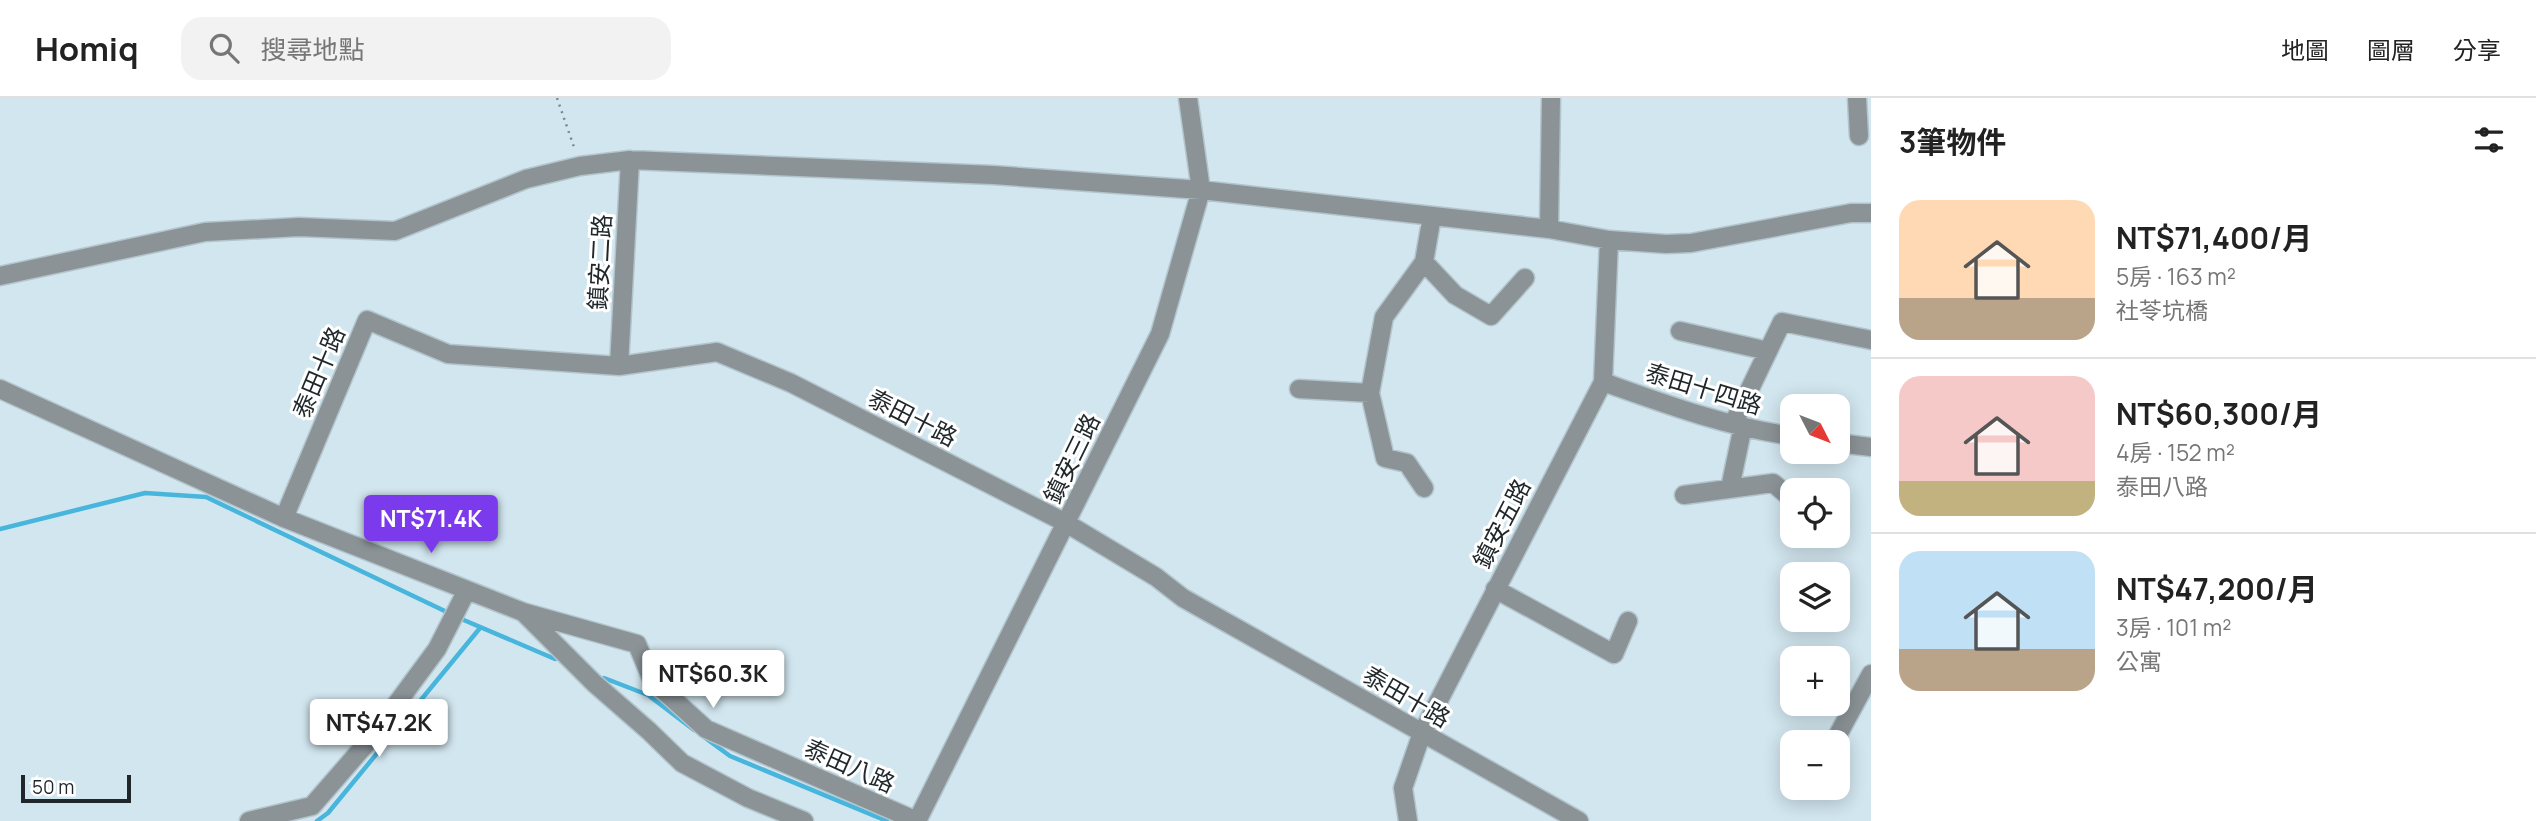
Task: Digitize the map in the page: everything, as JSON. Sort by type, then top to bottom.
[{"type":"street","name":"鎮安三路","points":[[917,821],[1160,334],[1201,190],[1188,98]]},
{"type":"street","points":[[1549,229],[1551,98]]},
{"type":"street","points":[[1857,98],[1859,136]]},
{"type":"street","points":[[0,276],[205,232],[299,227],[395,231],[526,179],[580,166],[630,160],[993,175],[1201,190],[1549,229],[1609,240],[1666,244],[1692,243],[1851,213],[1871,213]]},
{"type":"street","name":"鎮安二路","points":[[619,366],[630,160]]},
{"type":"street","points":[[1424,488],[1407,463],[1385,458],[1370,393],[1384,317],[1424,262],[1433,216]]},
{"type":"street","name":"鎮安五路","points":[[1408,821],[1403,788],[1422,733],[1603,382],[1609,240]]},
{"type":"street","points":[[1424,262],[1455,295],[1491,316],[1525,278]]},
{"type":"street","name":"泰田十路","points":[[284,518],[367,320],[448,355],[619,366],[718,352],[791,383],[1066,523],[1156,577],[1183,597],[1579,821]]},
{"type":"street","points":[[1730,488],[1738,425],[1782,322],[1871,340]]},
{"type":"street","points":[[1681,331],[1768,351]]},
{"type":"street","name":"泰田十四路","points":[[1603,382],[1684,411],[1780,434]]},
{"type":"street","points":[[0,389],[284,518],[523,612],[594,683],[682,764],[748,798],[804,821]]},
{"type":"street","points":[[1299,389],[1370,393]]},
{"type":"street","points":[[1850,444],[1871,447]]},
{"type":"street","points":[[1684,495],[1773,483],[1780,489]]},
{"type":"street","points":[[1495,589],[1614,654],[1628,621]]},
{"type":"street","points":[[249,821],[312,806],[372,737],[437,649],[467,590]]},
{"type":"street","name":"泰田八路","points":[[523,612],[637,644],[652,680],[706,729],[917,821]]},
{"type":"street","points":[[1841,730],[1871,674]]},
{"type":"path","points":[[557,98],[580,166]]},
{"type":"waterway","points":[[0,529],[145,493],[206,497],[451,614]]},
{"type":"waterway","points":[[459,618],[555,659]]},
{"type":"waterway","points":[[317,821],[328,813],[480,628]]},
{"type":"waterway","points":[[604,678],[648,695],[694,730]]},
{"type":"waterway","points":[[704,737],[730,756],[887,821]]}]
